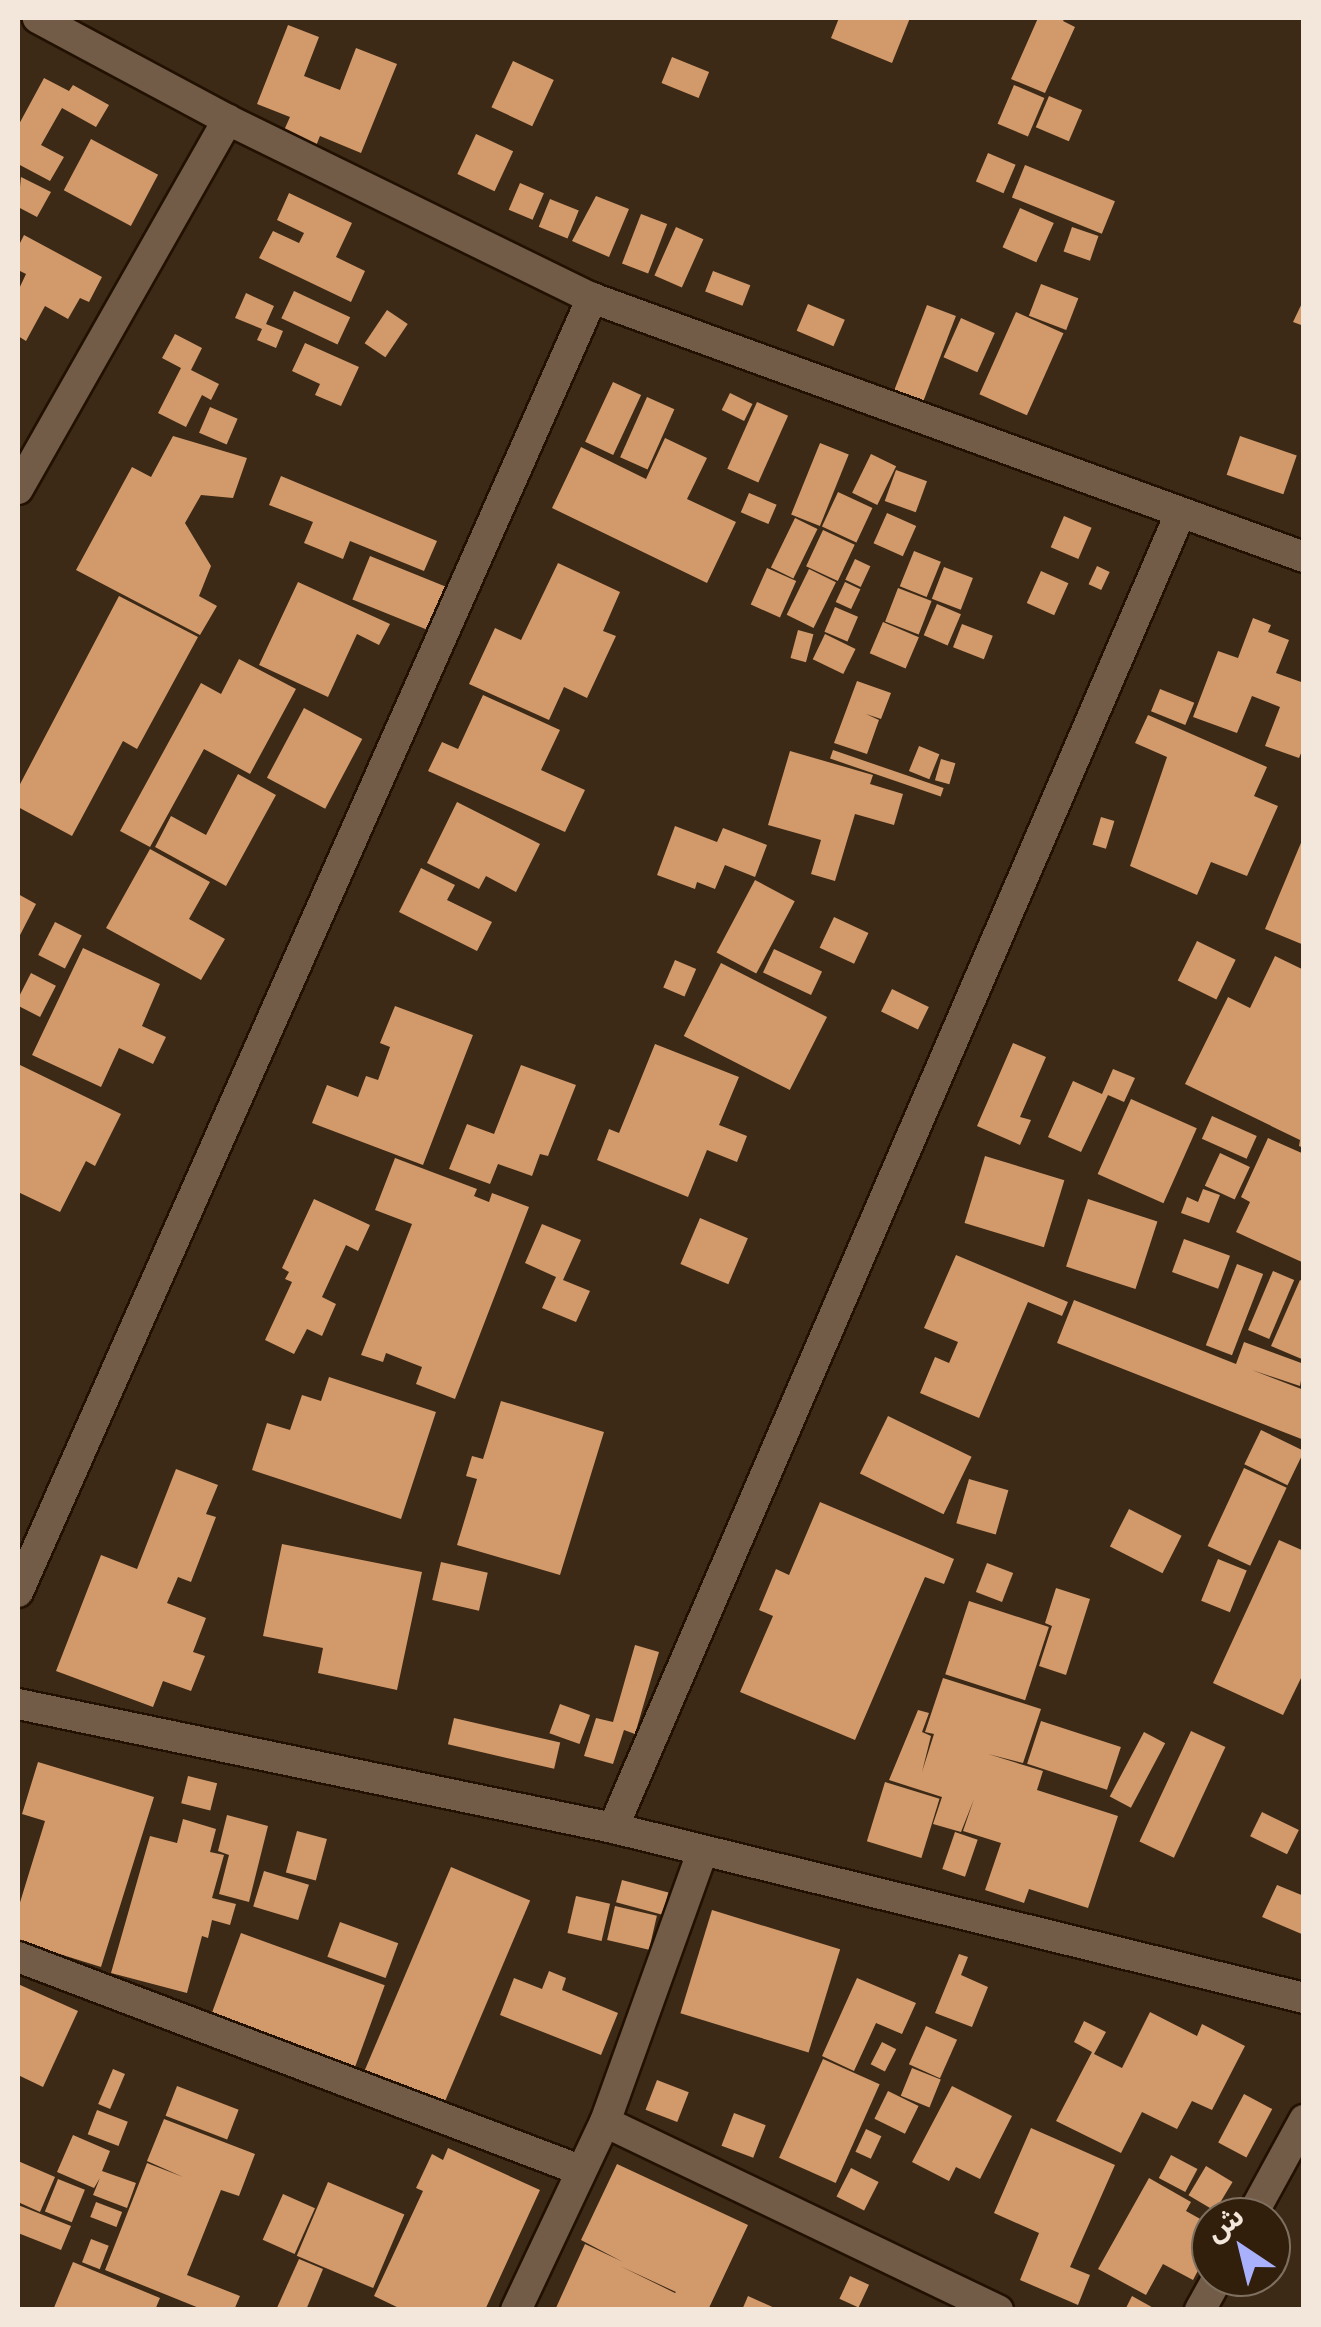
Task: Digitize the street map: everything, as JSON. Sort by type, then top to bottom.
[{"type":"street","points":[[38,18],[228,120],[592,298],[1304,557]]},
{"type":"street","points":[[18,490],[228,120]]},
{"type":"street","points":[[18,1592],[592,298]]},
{"type":"street","points":[[613,1828],[1180,514]]},
{"type":"street","points":[[22,1715],[613,1828],[702,1853],[1304,1998]]},
{"type":"street","points":[[516,2310],[605,2122],[702,1853]]},
{"type":"street","points":[[18,1957],[580,2170]]},
{"type":"street","points":[[1261,2197],[1304,2120]]},
{"type":"street","points":[[605,2122],[998,2310]]},
{"type":"building","points":[[839,18],[910,18],[892,63],[831,38]]},
{"type":"building","points":[[1038,18],[1065,18],[1063,21],[1075,27],[1045,93],[1011,79]]},
{"type":"building","points":[[288,25],[319,37],[304,76],[340,90],[356,48],[397,64],[361,153],[320,136],[314,151],[281,137],[290,117],[257,104]]},
{"type":"building","points":[[672,57],[709,72],[699,98],[662,83]]},
{"type":"building","points":[[513,61],[554,80],[532,126],[491,107]]},
{"type":"building","points":[[44,78],[69,91],[73,85],[109,105],[96,127],[62,108],[41,145],[64,157],[50,181],[18,164],[18,126]]},
{"type":"building","points":[[1014,85],[1044,98],[1028,137],[998,124]]},
{"type":"building","points":[[1049,96],[1082,110],[1069,141],[1036,127]]},
{"type":"building","points":[[476,134],[513,151],[495,191],[457,174]]},
{"type":"building","points":[[91,139],[158,175],[131,226],[64,190]]},
{"type":"building","points":[[988,153],[1016,165],[1004,193],[976,182]]},
{"type":"building","points":[[1025,165],[1115,201],[1102,234],[1012,197]]},
{"type":"building","points":[[21,177],[51,192],[37,217],[18,207]]},
{"type":"building","points":[[520,183],[544,193],[533,220],[509,210]]},
{"type":"building","points":[[289,193],[352,223],[336,257],[365,271],[351,302],[259,258],[273,231],[299,243],[304,233],[277,220]]},
{"type":"building","points":[[596,196],[629,209],[609,257],[572,241]]},
{"type":"building","points":[[550,199],[579,211],[568,238],[539,227]]},
{"type":"building","points":[[1020,208],[1054,223],[1036,262],[1003,247]]},
{"type":"building","points":[[641,214],[667,224],[648,274],[622,263]]},
{"type":"building","points":[[676,227],[703,239],[682,288],[654,275]]},
{"type":"building","points":[[1072,227],[1098,236],[1090,261],[1064,252]]},
{"type":"building","points":[[24,235],[102,277],[89,302],[80,298],[68,319],[45,306],[26,341],[18,336],[18,291],[26,274],[18,270],[18,247]]},
{"type":"building","points":[[713,271],[750,285],[742,306],[705,292]]},
{"type":"building","points":[[1041,284],[1078,298],[1066,330],[1029,316]]},
{"type":"building","points":[[294,291],[350,317],[338,344],[281,318]]},
{"type":"building","points":[[246,293],[274,306],[266,324],[283,331],[276,348],[257,340],[262,329],[235,318]]},
{"type":"building","points":[[1304,299],[1304,326],[1293,322]]},
{"type":"building","points":[[808,304],[845,320],[833,346],[797,331]]},
{"type":"building","points":[[927,305],[956,316],[920,410],[891,399]]},
{"type":"building","points":[[387,310],[408,324],[385,357],[365,343]]},
{"type":"building","points":[[1016,312],[1064,333],[1027,415],[979,394]]},
{"type":"building","points":[[961,318],[995,333],[977,372],[944,357]]},
{"type":"building","points":[[175,334],[202,348],[191,370],[219,384],[211,400],[202,395],[186,427],[158,413],[181,368],[162,358]]},
{"type":"building","points":[[305,343],[359,367],[341,406],[315,395],[320,384],[292,371]]},
{"type":"building","points":[[613,382],[641,395],[613,455],[585,442]]},
{"type":"building","points":[[730,393],[752,404],[744,421],[722,410]]},
{"type":"building","points":[[647,397],[674,409],[648,469],[620,457]]},
{"type":"building","points":[[757,402],[788,416],[758,483],[727,469]]},
{"type":"building","points":[[210,407],[238,419],[227,444],[199,433]]},
{"type":"building","points":[[173,436],[247,458],[233,498],[201,495],[185,523],[211,566],[199,596],[217,606],[200,635],[76,570],[132,467],[151,477]]},
{"type":"building","points":[[1240,436],[1297,456],[1283,494],[1227,475]]},
{"type":"building","points":[[665,438],[707,458],[687,499],[736,522],[707,583],[552,508],[581,447],[646,479]]},
{"type":"building","points":[[820,443],[849,455],[820,526],[791,514]]},
{"type":"building","points":[[871,454],[896,466],[877,505],[852,493]]},
{"type":"building","points":[[896,470],[927,481],[916,512],[885,501]]},
{"type":"building","points":[[281,476],[437,541],[424,571],[350,541],[343,559],[304,543],[313,522],[269,505]]},
{"type":"building","points":[[838,492],[872,508],[856,542],[822,526]]},
{"type":"building","points":[[749,493],[777,505],[768,524],[741,512]]},
{"type":"building","points":[[887,513],[916,526],[903,556],[874,543]]},
{"type":"building","points":[[1064,516],[1092,528],[1078,559],[1051,547]]},
{"type":"building","points":[[795,518],[817,529],[793,578],[771,567]]},
{"type":"building","points":[[823,530],[855,545],[838,581],[806,566]]},
{"type":"building","points":[[914,551],[941,562],[927,597],[900,586]]},
{"type":"building","points":[[370,556],[446,587],[428,630],[352,600]]},
{"type":"building","points":[[855,559],[870,566],[861,587],[845,580]]},
{"type":"building","points":[[558,563],[620,592],[603,631],[616,636],[587,698],[564,687],[549,720],[469,684],[495,628],[521,640]]},
{"type":"building","points":[[1097,566],[1110,572],[1101,590],[1089,584]]},
{"type":"building","points":[[944,567],[973,578],[961,610],[932,599]]},
{"type":"building","points":[[767,568],[796,581],[780,618],[751,605]]},
{"type":"building","points":[[809,569],[836,582],[814,628],[787,615]]},
{"type":"building","points":[[1041,571],[1068,583],[1054,615],[1027,603]]},
{"type":"building","points":[[298,582],[390,624],[379,645],[357,634],[328,697],[259,665]]},
{"type":"building","points":[[845,582],[860,589],[851,609],[836,602]]},
{"type":"building","points":[[898,588],[932,601],[919,635],[885,622]]},
{"type":"building","points":[[119,596],[198,637],[137,749],[123,741],[72,836],[18,807],[18,788]]},
{"type":"building","points":[[937,604],[961,614],[948,645],[924,635]]},
{"type":"building","points":[[835,607],[858,617],[847,642],[824,632]]},
{"type":"building","points":[[1253,618],[1271,625],[1268,632],[1289,640],[1276,673],[1304,683],[1304,746],[1299,758],[1265,746],[1280,707],[1252,696],[1237,733],[1193,717],[1218,651],[1238,658]]},
{"type":"building","points":[[883,622],[919,637],[906,669],[870,653]]},
{"type":"building","points":[[962,624],[993,636],[984,659],[953,647]]},
{"type":"building","points":[[798,630],[813,634],[806,662],[790,658]]},
{"type":"building","points":[[825,634],[856,649],[843,674],[813,659]]},
{"type":"building","points":[[239,659],[296,689],[250,774],[204,749],[150,847],[120,831],[201,683],[221,694]]},
{"type":"building","points":[[857,681],[891,693],[881,719],[866,714],[879,720],[867,754],[834,743]]},
{"type":"building","points":[[1160,689],[1194,703],[1185,725],[1151,711]]},
{"type":"building","points":[[483,695],[560,730],[541,770],[585,790],[565,832],[428,771],[442,742],[458,749]]},
{"type":"building","points":[[304,708],[362,739],[325,809],[267,778]]},
{"type":"building","points":[[1148,715],[1267,767],[1254,796],[1278,806],[1247,876],[1211,862],[1197,895],[1130,866],[1167,757],[1135,743]]},
{"type":"building","points":[[919,746],[939,754],[929,779],[909,771]]},
{"type":"building","points":[[833,750],[944,788],[941,797],[830,759]]},
{"type":"building","points":[[790,751],[873,775],[870,784],[903,794],[894,825],[855,814],[835,881],[811,874],[821,840],[768,825]]},
{"type":"building","points":[[941,759],[955,763],[949,784],[935,780]]},
{"type":"building","points":[[238,774],[276,795],[226,886],[155,847],[171,816],[206,835]]},
{"type":"building","points":[[457,802],[540,844],[516,892],[486,876],[479,889],[427,863]]},
{"type":"building","points":[[1101,817],[1114,821],[1106,849],[1093,845]]},
{"type":"building","points":[[675,826],[717,842],[723,828],[767,845],[755,877],[725,865],[715,889],[697,882],[695,889],[657,875]]},
{"type":"building","points":[[1304,838],[1304,945],[1265,929]]},
{"type":"building","points":[[150,849],[210,882],[189,919],[225,939],[201,980],[106,928]]},
{"type":"building","points":[[421,868],[455,885],[447,900],[492,922],[477,951],[399,912]]},
{"type":"building","points":[[755,880],[795,901],[756,974],[717,952]]},
{"type":"building","points":[[18,894],[36,904],[18,939]]},
{"type":"building","points":[[834,917],[868,933],[854,964],[820,948]]},
{"type":"building","points":[[55,922],[82,936],[65,969],[38,955]]},
{"type":"building","points":[[1197,941],[1236,960],[1216,999],[1178,981]]},
{"type":"building","points":[[83,948],[160,984],[142,1026],[166,1037],[153,1064],[119,1048],[101,1087],[32,1055]]},
{"type":"building","points":[[774,949],[822,971],[811,995],[763,973]]},
{"type":"building","points":[[1275,956],[1304,970],[1304,1148],[1299,1146],[1300,1140],[1185,1084],[1228,997],[1250,1008]]},
{"type":"building","points":[[675,960],[696,969],[684,997],[663,988]]},
{"type":"building","points":[[721,963],[827,1017],[790,1090],[684,1036]]},
{"type":"building","points":[[31,973],[56,986],[40,1017],[18,1006]]},
{"type":"building","points":[[892,989],[929,1007],[918,1029],[881,1011]]},
{"type":"building","points":[[395,1006],[473,1035],[423,1165],[312,1123],[327,1085],[358,1097],[366,1076],[378,1080],[390,1047],[380,1043]]},
{"type":"building","points":[[1013,1043],[1046,1057],[1020,1117],[1031,1120],[1020,1145],[977,1126]]},
{"type":"building","points":[[655,1044],[739,1077],[719,1125],[747,1136],[737,1162],[707,1150],[688,1197],[597,1160],[609,1129],[619,1133]]},
{"type":"building","points":[[18,1064],[121,1114],[95,1166],[86,1161],[60,1212],[18,1192]]},
{"type":"building","points":[[521,1065],[576,1085],[548,1156],[540,1154],[532,1176],[498,1164],[490,1184],[449,1169],[467,1124],[494,1134]]},
{"type":"building","points":[[1113,1069],[1135,1078],[1124,1102],[1108,1095],[1081,1152],[1048,1137],[1073,1081],[1102,1094]]},
{"type":"building","points":[[1131,1099],[1197,1128],[1163,1203],[1098,1174]]},
{"type":"building","points":[[1212,1116],[1257,1136],[1247,1159],[1202,1139]]},
{"type":"building","points":[[1268,1138],[1304,1154],[1304,1263],[1236,1232],[1250,1202],[1241,1197]]},
{"type":"building","points":[[1220,1153],[1250,1167],[1235,1200],[1205,1186]]},
{"type":"building","points":[[985,1156],[1064,1180],[1044,1247],[965,1223]]},
{"type":"building","points":[[395,1158],[477,1189],[474,1196],[489,1202],[492,1193],[529,1207],[455,1399],[416,1384],[422,1367],[386,1353],[383,1362],[361,1355],[412,1224],[375,1210]]},
{"type":"building","points":[[1203,1189],[1220,1195],[1209,1223],[1181,1213],[1187,1197],[1198,1202]]},
{"type":"building","points":[[314,1199],[370,1225],[358,1251],[346,1245],[322,1297],[336,1304],[322,1336],[307,1329],[294,1354],[265,1340],[292,1282],[285,1279],[289,1272],[282,1268]]},
{"type":"building","points":[[1088,1199],[1157,1222],[1135,1289],[1066,1267]]},
{"type":"building","points":[[700,1218],[748,1238],[728,1284],[680,1264]]},
{"type":"building","points":[[542,1224],[581,1240],[563,1280],[590,1291],[576,1322],[542,1308],[556,1277],[525,1263]]},
{"type":"building","points":[[1184,1239],[1230,1256],[1218,1289],[1172,1272]]},
{"type":"building","points":[[956,1255],[1068,1302],[1062,1316],[1028,1302],[979,1418],[920,1393],[935,1357],[949,1363],[958,1342],[924,1328]]},
{"type":"building","points":[[1237,1264],[1263,1274],[1232,1355],[1206,1345]]},
{"type":"building","points":[[1273,1271],[1294,1280],[1269,1339],[1248,1330]]},
{"type":"building","points":[[1300,1280],[1304,1282],[1304,1360],[1271,1346]]},
{"type":"building","points":[[1074,1300],[1236,1364],[1244,1342],[1304,1364],[1300,1386],[1252,1370],[1304,1390],[1304,1440],[1057,1343]]},
{"type":"building","points":[[329,1377],[436,1412],[401,1519],[252,1470],[267,1423],[290,1430],[302,1395],[321,1401]]},
{"type":"building","points":[[501,1401],[604,1432],[560,1575],[457,1545],[477,1479],[466,1476],[472,1456],[483,1459]]},
{"type":"building","points":[[888,1416],[972,1457],[944,1514],[860,1474]]},
{"type":"building","points":[[1261,1430],[1304,1451],[1287,1485],[1244,1464]]},
{"type":"building","points":[[1244,1468],[1287,1488],[1250,1566],[1208,1546]]},
{"type":"building","points":[[176,1469],[218,1485],[206,1514],[216,1517],[191,1582],[178,1577],[167,1603],[206,1618],[193,1652],[205,1656],[191,1691],[163,1681],[153,1707],[56,1671],[101,1555],[137,1569]]},
{"type":"building","points":[[969,1479],[1008,1490],[996,1535],[956,1523]]},
{"type":"building","points":[[820,1502],[954,1559],[944,1584],[925,1577],[855,1740],[740,1692],[773,1616],[759,1610],[776,1569],[789,1575]]},
{"type":"building","points":[[1129,1509],[1182,1536],[1163,1573],[1110,1546]]},
{"type":"building","points":[[1279,1540],[1304,1551],[1304,1672],[1283,1715],[1213,1683]]},
{"type":"building","points":[[282,1544],[422,1572],[397,1690],[318,1673],[323,1648],[263,1636]]},
{"type":"building","points":[[1218,1559],[1247,1571],[1230,1612],[1201,1601]]},
{"type":"building","points":[[441,1562],[488,1573],[479,1611],[432,1600]]},
{"type":"building","points":[[987,1563],[1013,1573],[1002,1602],[976,1592]]},
{"type":"building","points":[[1056,1588],[1090,1599],[1066,1675],[1039,1666],[1052,1626],[1045,1623]]},
{"type":"building","points":[[969,1601],[1049,1627],[1025,1700],[945,1674]]},
{"type":"building","points":[[635,1645],[659,1652],[635,1734],[624,1730],[613,1764],[584,1756],[596,1718],[613,1722]]},
{"type":"building","points":[[943,1678],[1041,1709],[1023,1763],[988,1754],[1043,1771],[1037,1790],[1118,1816],[1088,1908],[1029,1889],[1024,1903],[985,1890],[1001,1843],[963,1831],[974,1799],[961,1832],[933,1824],[942,1797],[889,1780],[918,1710],[929,1713],[922,1732],[931,1736],[922,1772],[934,1734],[925,1732]]},
{"type":"building","points":[[560,1704],[590,1715],[579,1744],[549,1733]]},
{"type":"building","points":[[454,1718],[560,1743],[554,1769],[448,1744]]},
{"type":"building","points":[[1041,1721],[1121,1747],[1107,1790],[1027,1764]]},
{"type":"building","points":[[1191,1731],[1225,1747],[1174,1858],[1139,1842]]},
{"type":"building","points":[[1144,1732],[1165,1743],[1131,1808],[1110,1796]]},
{"type":"building","points":[[38,1762],[154,1797],[101,1967],[18,1941],[18,1909],[45,1821],[22,1814]]},
{"type":"building","points":[[188,1776],[217,1783],[210,1810],[181,1803]]},
{"type":"building","points":[[885,1782],[940,1799],[921,1858],[867,1841]]},
{"type":"building","points":[[1262,1812],[1299,1830],[1287,1854],[1250,1836]]},
{"type":"building","points":[[227,1815],[268,1826],[249,1902],[219,1894],[229,1855],[218,1851]]},
{"type":"building","points":[[183,1819],[216,1829],[210,1852],[224,1855],[212,1898],[236,1904],[230,1925],[212,1920],[208,1938],[202,1936],[187,1993],[111,1973],[150,1836],[177,1843]]},
{"type":"building","points":[[297,1831],[327,1839],[316,1881],[286,1873]]},
{"type":"building","points":[[955,1832],[978,1840],[965,1877],[942,1869]]},
{"type":"building","points":[[451,1867],[530,1901],[444,2104],[365,2070]]},
{"type":"building","points":[[264,1871],[309,1885],[298,1920],[253,1906]]},
{"type":"building","points":[[622,1880],[668,1892],[662,1915],[616,1902]]},
{"type":"building","points":[[1277,1885],[1304,1896],[1304,1935],[1262,1917]]},
{"type":"building","points":[[576,1896],[610,1904],[602,1941],[567,1933]]},
{"type":"building","points":[[615,1906],[657,1916],[649,1950],[607,1940]]},
{"type":"building","points":[[712,1910],[840,1949],[809,2052],[680,2013]]},
{"type":"building","points":[[340,1922],[398,1943],[386,1978],[327,1957]]},
{"type":"building","points":[[241,1933],[385,1985],[354,2071],[210,2019]]},
{"type":"building","points":[[959,1954],[968,1957],[961,1975],[988,1987],[972,2027],[935,2013]]},
{"type":"building","points":[[549,1971],[566,1978],[562,1990],[618,2013],[601,2055],[500,2015],[514,1978],[542,1989]]},
{"type":"building","points":[[857,1978],[916,2003],[902,2034],[876,2023],[854,2071],[822,2056]]},
{"type":"building","points":[[18,1984],[78,2011],[43,2087],[18,2075]]},
{"type":"building","points":[[1150,2012],[1197,2036],[1202,2024],[1245,2046],[1212,2110],[1192,2101],[1177,2129],[1142,2112],[1121,2153],[1056,2121],[1092,2052],[1074,2042],[1084,2021],[1106,2032],[1094,2054],[1122,2068]]},
{"type":"building","points":[[926,2026],[957,2040],[940,2078],[909,2064]]},
{"type":"building","points":[[882,2042],[896,2049],[885,2072],[871,2064]]},
{"type":"building","points":[[823,2059],[880,2084],[836,2183],[779,2158]]},
{"type":"building","points":[[912,2068],[941,2080],[930,2107],[901,2096]]},
{"type":"building","points":[[113,2069],[125,2074],[110,2109],[98,2104]]},
{"type":"building","points":[[657,2080],[689,2092],[677,2122],[646,2110]]},
{"type":"building","points":[[177,2086],[239,2110],[227,2140],[166,2116]]},
{"type":"building","points":[[952,2086],[1012,2116],[980,2179],[956,2167],[949,2181],[912,2162]]},
{"type":"building","points":[[888,2091],[919,2106],[905,2134],[874,2119]]},
{"type":"building","points":[[1244,2094],[1272,2109],[1246,2158],[1218,2143]]},
{"type":"building","points":[[97,2110],[128,2122],[118,2146],[88,2134]]},
{"type":"building","points":[[734,2113],[766,2125],[753,2158],[721,2146]]},
{"type":"building","points":[[164,2119],[255,2154],[239,2196],[221,2190],[187,2275],[240,2296],[234,2310],[204,2310],[105,2270],[147,2163],[183,2177],[147,2161]]},
{"type":"building","points":[[1031,2128],[1115,2165],[1070,2267],[1090,2275],[1078,2305],[1020,2280],[1039,2233],[994,2213]]},
{"type":"building","points":[[866,2129],[881,2136],[871,2159],[855,2152]]},
{"type":"building","points":[[73,2135],[110,2151],[102,2171],[136,2183],[127,2208],[93,2195],[100,2178],[94,2188],[57,2172]]},
{"type":"building","points":[[448,2148],[540,2190],[485,2310],[403,2310],[374,2296],[423,2191],[416,2188],[432,2154],[443,2160]]},
{"type":"building","points":[[1171,2155],[1197,2169],[1185,2192],[1159,2178]]},
{"type":"building","points":[[18,2161],[55,2177],[40,2212],[18,2202]]},
{"type":"building","points":[[617,2164],[748,2225],[708,2310],[555,2310],[585,2244],[623,2262],[581,2240]]},
{"type":"building","points":[[1206,2166],[1233,2182],[1224,2197],[1188,2195]]},
{"type":"building","points":[[851,2168],[879,2182],[864,2211],[836,2197]]},
{"type":"building","points":[[1149,2178],[1191,2202],[1186,2211],[1191,2214],[1191,2279],[1163,2264],[1146,2295],[1098,2269]]},
{"type":"building","points":[[58,2179],[85,2190],[72,2222],[45,2211]]},
{"type":"building","points":[[328,2182],[404,2214],[373,2288],[297,2256]]},
{"type":"building","points":[[283,2194],[315,2208],[295,2254],[263,2240]]},
{"type":"building","points":[[96,2202],[122,2212],[116,2227],[90,2217]]},
{"type":"building","points":[[18,2205],[71,2226],[61,2250],[18,2233]]},
{"type":"building","points":[[91,2239],[109,2246],[100,2269],[82,2262]]},
{"type":"building","points":[[299,2259],[323,2269],[306,2310],[276,2310]]},
{"type":"building","points":[[73,2262],[160,2298],[155,2310],[53,2310]]},
{"type":"building","points":[[850,2276],[869,2285],[858,2308],[839,2299]]},
{"type":"building","points":[[748,2296],[779,2310],[742,2310]]},
{"type":"building","points":[[1132,2296],[1157,2310],[1125,2310]]}]
